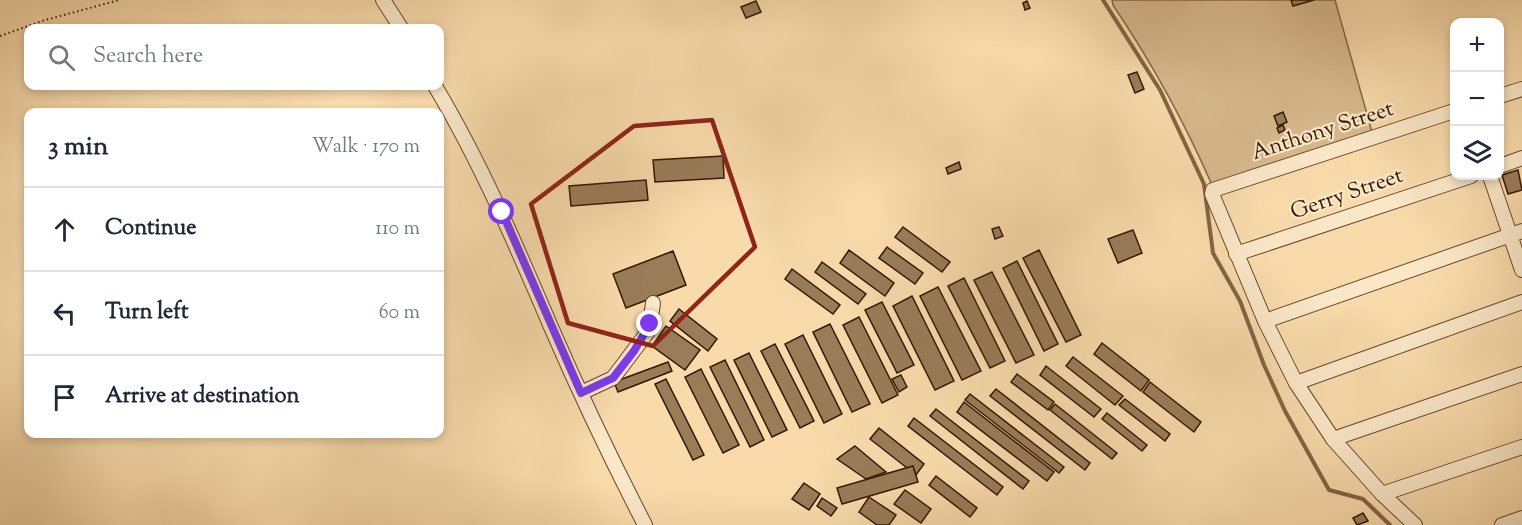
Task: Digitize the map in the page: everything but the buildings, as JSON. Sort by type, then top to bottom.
[{"type":"street","points":[[383,0],[398,24]]},
{"type":"street","points":[[1504,95],[1522,89]]},
{"type":"street","points":[[437,90],[458,124],[502,212],[581,393],[645,525]]},
{"type":"street","name":"Anthony Street","points":[[1236,254],[1212,198],[1213,190],[1450,113]]},
{"type":"street","points":[[1504,165],[1522,158]]},
{"type":"street","name":"Gerry Street","points":[[1236,254],[1459,180]]},
{"type":"street","points":[[1492,180],[1516,233],[1522,270]]},
{"type":"street","points":[[1265,321],[1516,233]]},
{"type":"street","points":[[1236,254],[1265,321],[1296,383],[1333,440],[1414,525]]},
{"type":"street","points":[[1296,383],[1522,302]]},
{"type":"street","points":[[581,393],[613,378],[646,333],[650,324],[653,303]]},
{"type":"street","points":[[1333,440],[1522,374]]},
{"type":"street","points":[[1382,494],[1522,447]]},
{"type":"street","points":[[1502,525],[1522,518]]},
{"type":"path","points":[[34,24],[118,0]]},
{"type":"path","points":[[0,36],[24,27]]},
{"type":"highlighted area","points":[[712,120],[755,247],[653,346],[568,323],[531,204],[634,126]]},
{"type":"shaded area","points":[[1112,0],[1335,0],[1372,132],[1212,185],[1167,93]]},
{"type":"waterway","points":[[1103,0],[1160,90],[1204,184],[1213,253],[1240,301],[1264,365],[1285,411],[1329,490],[1363,499],[1390,525]]},
{"type":"route","points":[[502,212],[581,393],[613,378],[634,351],[650,324]]}]
